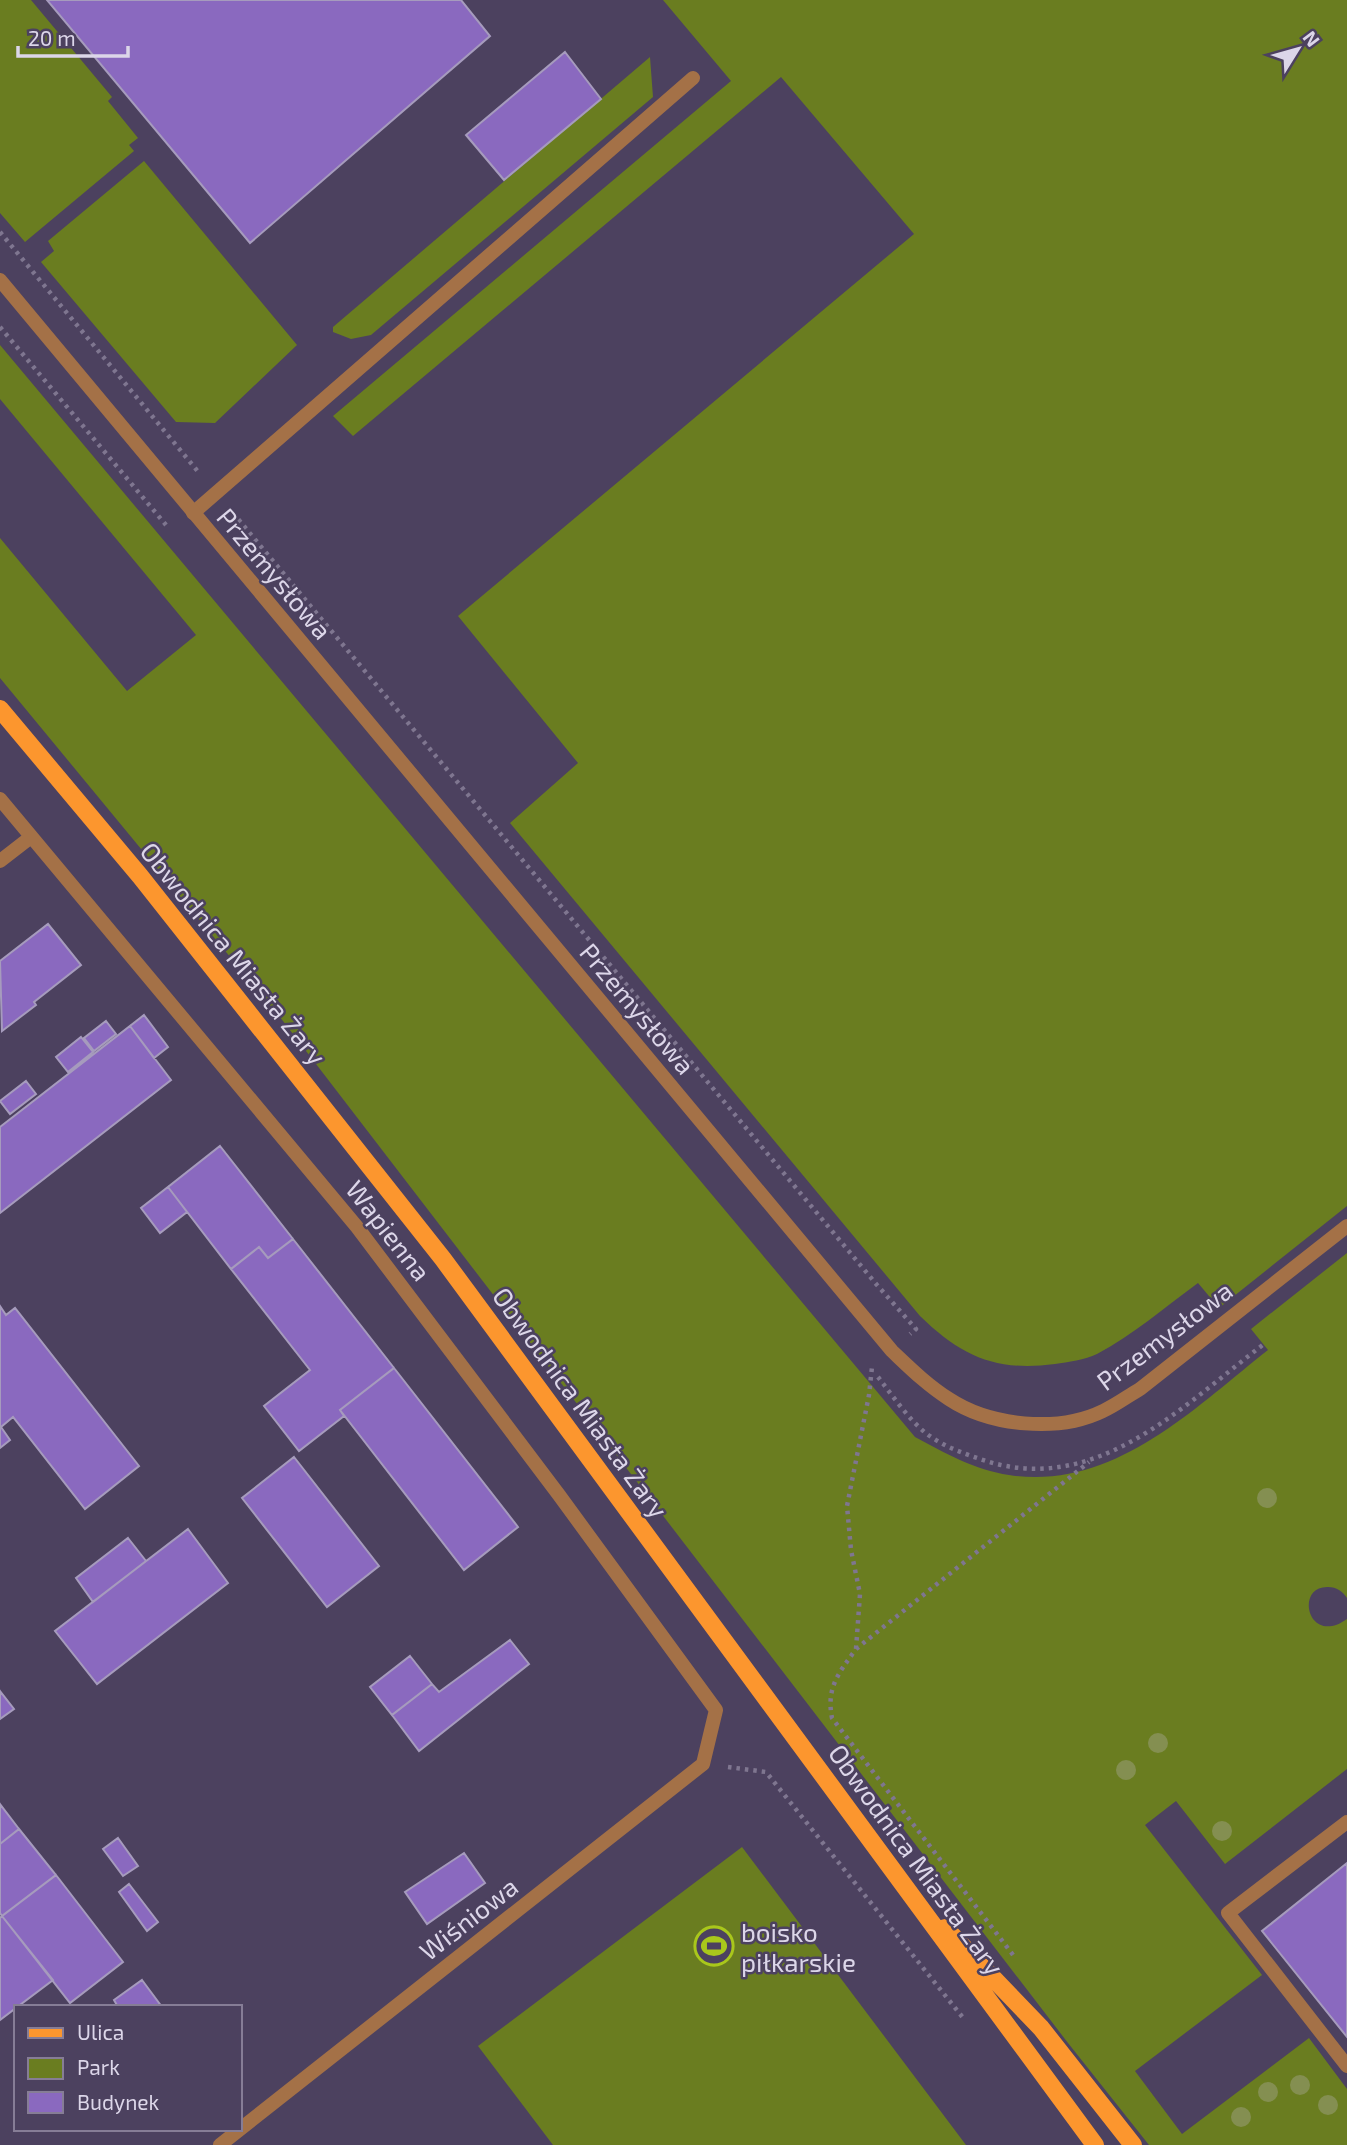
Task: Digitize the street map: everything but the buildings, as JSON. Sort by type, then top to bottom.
[{"type":"main road","name":"Obwodnica Miasta Żary","points":[[0,709],[140,876],[443,1259],[1095,2145]]},
{"type":"main road","points":[[892,1872],[1041,2028],[1133,2145]]},
{"type":"street","points":[[193,513],[693,78]]},
{"type":"street","name":"Przemysłowa","points":[[0,280],[892,1350],[920,1379],[951,1401],[989,1417],[1027,1425],[1055,1424],[1082,1419],[1103,1411],[1140,1389],[1347,1226]]},
{"type":"street","name":"Wapienna","points":[[0,799],[357,1227],[559,1495],[716,1710],[703,1764]]},
{"type":"street","points":[[0,861],[31,837]]},
{"type":"street","name":"Wiśniowa","points":[[242,2128],[703,1764]]},
{"type":"street","points":[[1347,1822],[1228,1913],[1347,2065]]},
{"type":"street","name":"Wiśniowa","points":[[220,2145],[238,2131]]},
{"type":"path","points":[[0,232],[916,1329],[871,1368],[869,1395],[848,1506],[851,1550],[860,1594],[856,1649]]},
{"type":"path","points":[[914,1826],[831,1718],[829,1703],[832,1685],[856,1649],[1090,1462]]},
{"type":"path","points":[[703,1764],[766,1772],[967,2023]]},
{"type":"green space","points":[[0,0],[31,0],[112,97],[108,101],[138,138],[129,145],[134,151],[25,242],[0,213]]},
{"type":"green space","points":[[663,0],[1347,0],[1347,1206],[1219,1308],[1198,1283],[1123,1338],[1087,1358],[1034,1366],[997,1363],[950,1342],[920,1316],[510,823],[578,763],[458,616],[914,234],[781,77],[353,436],[333,416],[731,81]]},
{"type":"green space","points":[[650,57],[653,97],[371,335],[351,339],[333,332],[333,327]]},
{"type":"green space","points":[[144,161],[297,345],[215,423],[176,422],[41,262],[54,251],[48,241]]},
{"type":"green space","points":[[0,345],[915,1437],[972,1465],[1009,1475],[1047,1477],[1083,1471],[1117,1458],[1181,1420],[1268,1350],[1251,1329],[1347,1253],[1347,1598],[1339,1590],[1328,1587],[1317,1589],[1309,1604],[1315,1621],[1323,1626],[1334,1626],[1347,1619],[1347,1769],[1225,1864],[1176,1801],[1145,1825],[1262,1975],[1135,2071],[1182,2134],[1309,2038],[1347,2089],[1347,2145],[1149,2145],[283,1021],[0,678],[0,538],[127,691],[196,635],[0,399]]},
{"type":"green space","name":"boisko piłkarskie","points":[[742,1847],[966,2145],[553,2145],[478,2046]]},
{"type":"place","name":"boisko piłkarskie","points":[[714,1946]]}]
